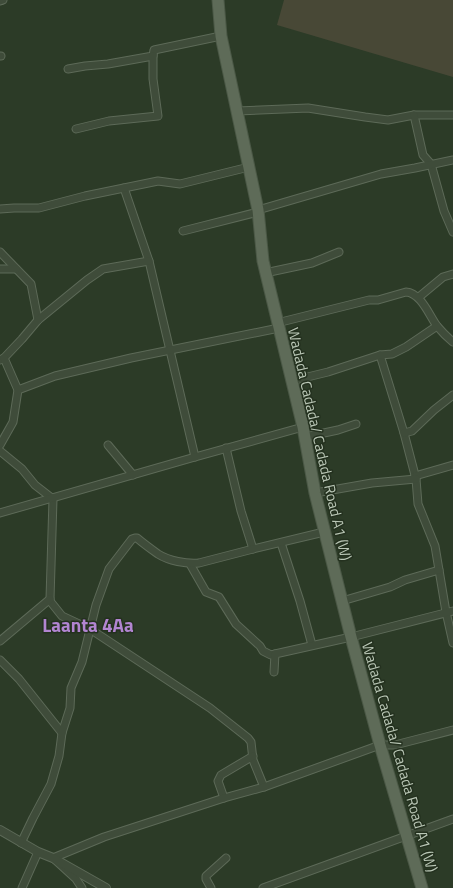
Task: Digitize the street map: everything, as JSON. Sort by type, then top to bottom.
[{"type":"main road","name":"Wadada Cadada/ Cadada Road A1 (W)","points":[[218,0],[221,36],[258,211],[263,261],[304,432],[315,493],[380,745],[422,888]]},
{"type":"street","points":[[0,1],[4,0]]},
{"type":"street","points":[[76,129],[109,121],[158,116],[153,79],[154,50],[221,36]]},
{"type":"street","points":[[68,69],[153,56]]},
{"type":"street","points":[[237,111],[308,108],[388,120],[414,115],[453,116]]},
{"type":"street","points":[[414,115],[423,155],[431,164],[444,212],[453,232]]},
{"type":"street","points":[[183,231],[258,211],[381,174],[453,160]]},
{"type":"street","points":[[0,209],[39,208],[124,188],[158,182],[180,184],[249,167]]},
{"type":"street","points":[[124,188],[149,261],[195,457]]},
{"type":"street","points":[[0,252],[31,284],[38,320]]},
{"type":"street","points":[[266,273],[312,263],[339,252]]},
{"type":"street","points":[[0,445],[13,422],[18,390],[2,359],[38,320],[87,280],[103,269],[149,261]]},
{"type":"street","points":[[0,269],[16,269]]},
{"type":"street","points":[[419,297],[443,277],[453,274]]},
{"type":"street","points":[[18,390],[55,376],[278,326],[369,300],[378,300],[406,292],[413,293],[419,297],[437,326],[453,342]]},
{"type":"street","points":[[292,381],[328,372],[380,355],[392,354],[437,326]]},
{"type":"street","points":[[380,355],[416,478],[418,504],[435,546],[439,570],[450,612],[453,643]]},
{"type":"street","points":[[404,434],[412,431],[434,410],[453,395]]},
{"type":"street","points":[[0,513],[226,448],[304,432],[338,430],[356,424]]},
{"type":"street","points":[[108,445],[133,475]]},
{"type":"street","points":[[226,448],[241,511],[253,549]]},
{"type":"street","points":[[0,451],[22,469],[35,485],[53,498]]},
{"type":"street","points":[[315,493],[372,483],[416,478],[453,465]]},
{"type":"street","points":[[53,498],[50,602],[62,616],[90,629],[210,708],[248,738],[251,742],[253,760],[264,787]]},
{"type":"street","points":[[21,842],[51,784],[59,756],[62,733],[70,708],[71,688],[82,662],[96,605],[110,569],[132,540],[137,538],[160,555],[190,564],[324,532]]},
{"type":"street","points":[[281,542],[300,601],[312,646]]},
{"type":"street","points":[[190,564],[206,592],[220,597],[236,624],[260,646],[263,651],[271,655],[450,612]]},
{"type":"street","points":[[342,601],[390,587],[405,580],[439,570]]},
{"type":"street","points":[[0,642],[50,599]]},
{"type":"street","points":[[274,672],[275,654]]},
{"type":"street","points":[[0,660],[37,700],[62,733]]},
{"type":"street","points":[[53,858],[104,837],[224,798],[264,787],[380,745],[395,745],[453,730]]},
{"type":"street","points":[[224,798],[218,781],[221,775],[253,756]]},
{"type":"street","points":[[268,887],[453,819]]},
{"type":"street","points":[[0,830],[106,888]]},
{"type":"street","points":[[22,888],[38,852]]},
{"type":"street","points":[[53,858],[76,879],[82,888]]},
{"type":"street","points":[[211,888],[206,876],[226,858]]},
{"type":"green space","points":[[284,0],[453,0],[453,77],[277,25]]},
{"type":"district","name":"Laanta 4Aa","points":[[88,624]]}]
